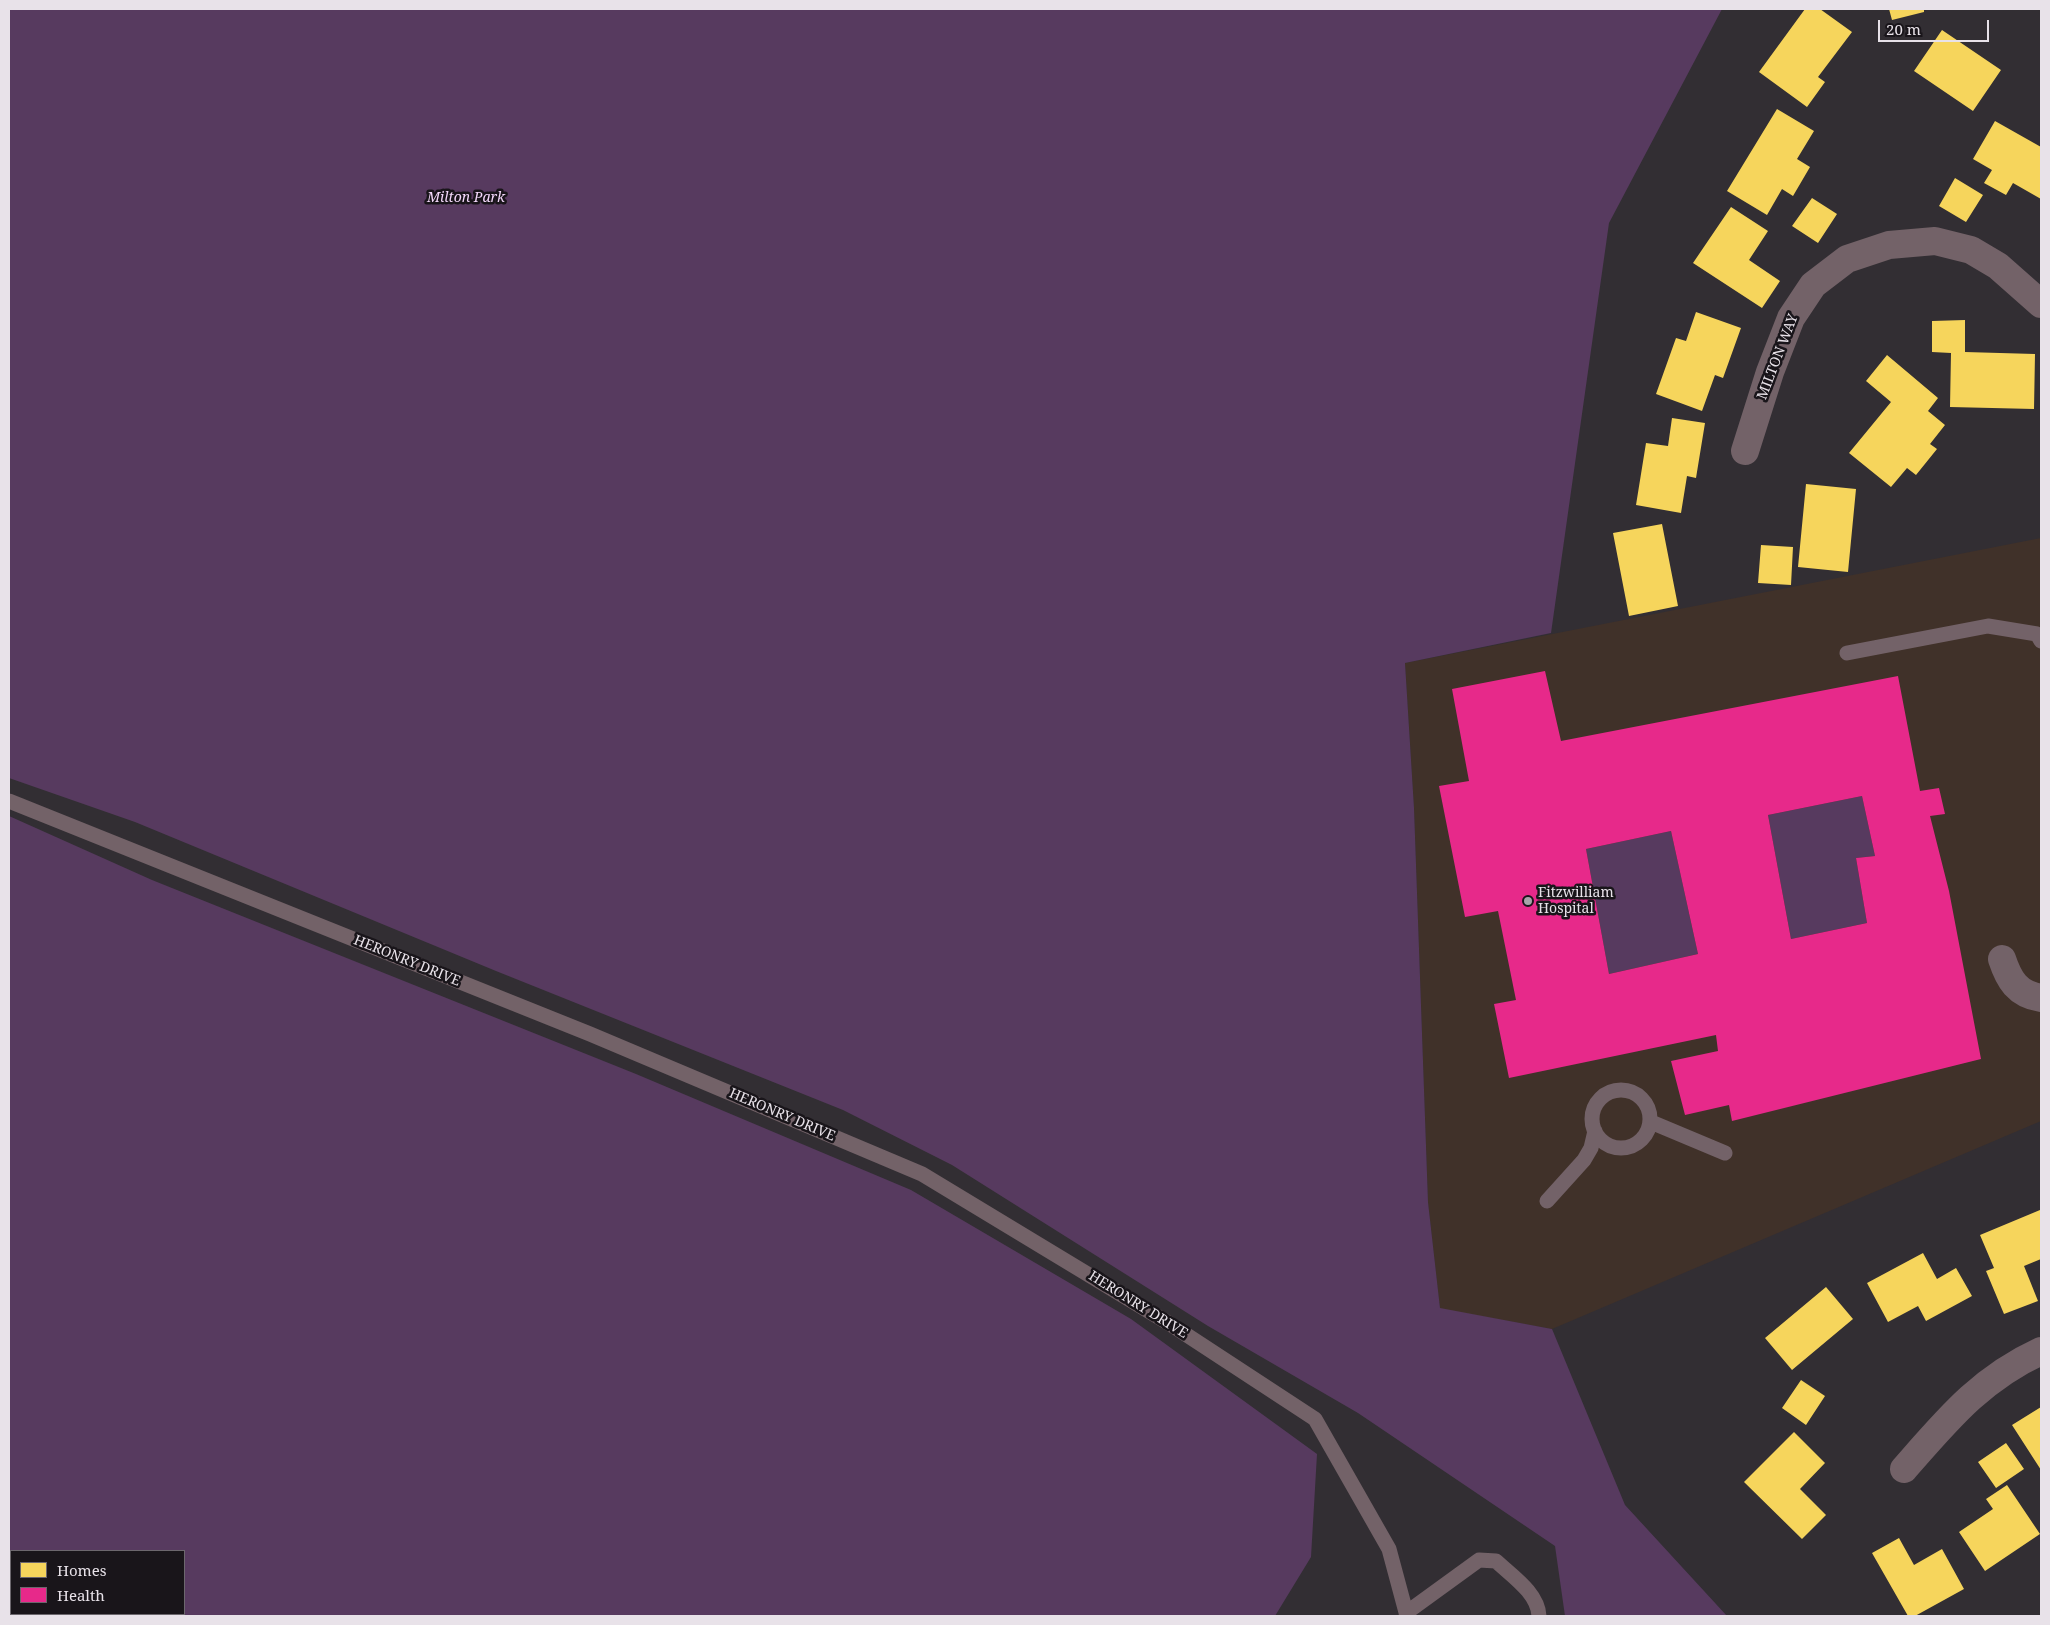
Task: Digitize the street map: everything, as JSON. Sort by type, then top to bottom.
[{"type":"street","name":"MILTON WAY","points":[[1745,450],[1770,372],[1791,318],[1813,285],[1847,259],[1889,245],[1935,241],[1971,250],[1998,266],[2041,304]]},
{"type":"street","points":[[2002,959],[2009,978],[2020,990],[2041,998]]},
{"type":"street","points":[[1904,1469],[1959,1406],[1986,1383],[2016,1362],[2041,1351]]},
{"type":"lane","points":[[1847,653],[1988,626],[2037,634],[2041,641]]},
{"type":"lane","name":"HERONRY DRIVE","points":[[9,801],[590,1034],[922,1174],[1170,1324],[1315,1420],[1389,1549],[1407,1615]]},
{"type":"lane","points":[[1622,1089],[1632,1091],[1647,1104],[1651,1122],[1648,1132],[1635,1145],[1626,1148],[1608,1146],[1600,1140],[1595,1131],[1592,1122],[1593,1112],[1596,1102],[1603,1095],[1622,1089]]},
{"type":"lane","points":[[1651,1122],[1725,1153]]},
{"type":"lane","points":[[1547,1200],[1584,1160],[1591,1148],[1595,1131]]},
{"type":"lane","points":[[1407,1615],[1479,1560],[1496,1561],[1529,1593],[1538,1606],[1539,1616]]},
{"type":"shaded area","points":[[2041,538],[2041,1121],[1552,1329],[1440,1309],[1428,1202],[1414,808],[1405,663]]},
{"type":"green space","name":"Milton Park","points":[[9,9],[1722,9],[1609,223],[1551,633],[1405,663],[1414,808],[1428,1202],[1440,1308],[1552,1329],[1625,1505],[1727,1616],[1565,1616],[1555,1546],[1358,1413],[1208,1326],[952,1165],[843,1110],[496,971],[135,822],[9,778]]},
{"type":"green space","points":[[1862,796],[1875,856],[1856,858],[1867,923],[1791,939],[1768,815]]},
{"type":"green space","points":[[9,816],[152,880],[636,1074],[911,1190],[1131,1319],[1317,1454],[1311,1557],[1275,1616],[9,1616]]},
{"type":"green space","points":[[1671,831],[1698,954],[1609,974],[1586,849]]},
{"type":"building: Homes","points":[[1805,9],[1820,9],[1852,32],[1818,77],[1825,82],[1807,107],[1759,72]]},
{"type":"building: Homes","points":[[1889,9],[1924,9],[1924,12],[1892,20]]},
{"type":"building: Homes","points":[[1942,30],[2001,70],[1973,111],[1914,71]]},
{"type":"building: Homes","points":[[1777,109],[1814,131],[1797,159],[1810,167],[1793,196],[1782,189],[1767,215],[1727,191]]},
{"type":"building: Homes","points":[[1995,121],[2041,147],[2041,199],[2013,183],[2006,195],[1984,183],[1992,170],[1973,159]]},
{"type":"building: Homes","points":[[1955,178],[1983,195],[1966,222],[1939,206]]},
{"type":"building: Homes","points":[[1812,198],[1837,214],[1818,243],[1792,226]]},
{"type":"building: Homes","points":[[1731,207],[1768,231],[1749,260],[1780,281],[1762,308],[1693,263]]},
{"type":"building: Homes","points":[[1696,312],[1741,328],[1723,378],[1715,375],[1702,411],[1656,394],[1676,338],[1686,341]]},
{"type":"building: Homes","points":[[1965,320],[1965,352],[2035,354],[2034,409],[1950,407],[1951,353],[1932,352],[1932,321]]},
{"type":"building: Homes","points":[[1887,355],[1938,398],[1928,411],[1945,425],[1930,444],[1937,449],[1916,475],[1907,468],[1891,487],[1849,453],[1891,402],[1866,381]]},
{"type":"building: Homes","points":[[1672,418],[1705,423],[1696,478],[1687,476],[1681,513],[1636,505],[1646,443],[1668,446]]},
{"type":"building: Homes","points":[[1806,484],[1856,489],[1848,572],[1798,567]]},
{"type":"building: Homes","points":[[1662,524],[1678,606],[1629,616],[1613,533]]},
{"type":"building: Homes","points":[[1761,545],[1793,547],[1791,585],[1758,583]]},
{"type":"building: Homes","points":[[2040,1210],[2041,1259],[2024,1266],[2038,1301],[2004,1314],[1986,1271],[1994,1268],[1980,1235]]},
{"type":"building: Homes","points":[[1923,1253],[1937,1279],[1956,1268],[1972,1296],[1926,1321],[1918,1306],[1888,1322],[1867,1283]]},
{"type":"building: Homes","points":[[1826,1287],[1853,1319],[1792,1370],[1765,1338]]},
{"type":"building: Homes","points":[[1801,1380],[1825,1396],[1806,1425],[1782,1408]]},
{"type":"building: Homes","points":[[2041,1407],[2041,1470],[2012,1425]]},
{"type":"building: Homes","points":[[1794,1432],[1825,1463],[1800,1489],[1826,1515],[1802,1539],[1744,1482]]},
{"type":"building: Homes","points":[[2006,1443],[2024,1469],[1996,1488],[1978,1462]]},
{"type":"building: Homes","points":[[2007,1485],[2040,1534],[1985,1571],[1959,1532],[1993,1509],[1986,1499]]},
{"type":"building: Homes","points":[[1899,1538],[1914,1565],[1942,1549],[1964,1589],[1915,1616],[1908,1616],[1872,1553]]},
{"type":"building: Health","name":"Fitzwilliam Hospital","points":[[1545,671],[1561,741],[1898,676],[1920,791],[1939,788],[1945,814],[1930,816],[1949,891],[1981,1059],[1732,1121],[1729,1105],[1685,1115],[1671,1061],[1718,1051],[1716,1035],[1509,1078],[1494,1004],[1516,1000],[1498,911],[1465,917],[1439,786],[1469,781],[1452,689]],"holes":[[[1862,796],[1875,856],[1856,858],[1867,923],[1791,939],[1768,815]],[[1671,831],[1698,954],[1609,974],[1586,849]]]},
{"type":"place","name":"Fitzwilliam Hospital","points":[[1528,901]]}]
